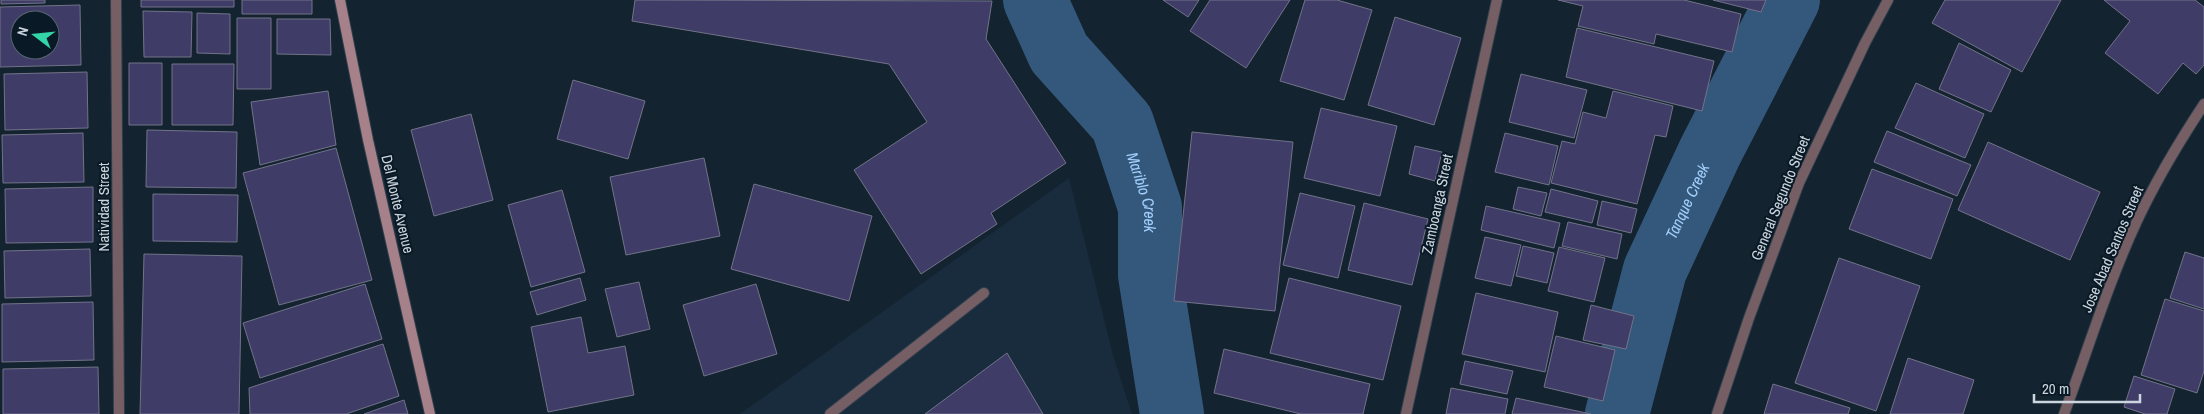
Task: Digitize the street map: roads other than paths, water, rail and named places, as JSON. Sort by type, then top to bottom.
[{"type":"main road","name":"Del Monte Avenue","points":[[340,0],[368,140],[430,414]]},
{"type":"street","name":"Natividad Street","points":[[116,0],[119,414]]},
{"type":"street","name":"Zamboanga Street","points":[[1406,414],[1497,0]]},
{"type":"street","name":"General Segundo Street","points":[[1717,414],[1749,318],[1799,183],[1865,43],[1888,0]]},
{"type":"street","name":"Jose Abad Santos Street","points":[[2064,414],[2137,220],[2173,151],[2204,104]]},
{"type":"street","points":[[830,414],[984,293]]},
{"type":"waterway","name":"Mariblo Creek","points":[[1035,0],[1059,53],[1122,123],[1150,207],[1150,275],[1172,414]]},
{"type":"waterway","name":"Tanque Creek","points":[[1617,414],[1655,270],[1710,152],[1788,0]]}]
